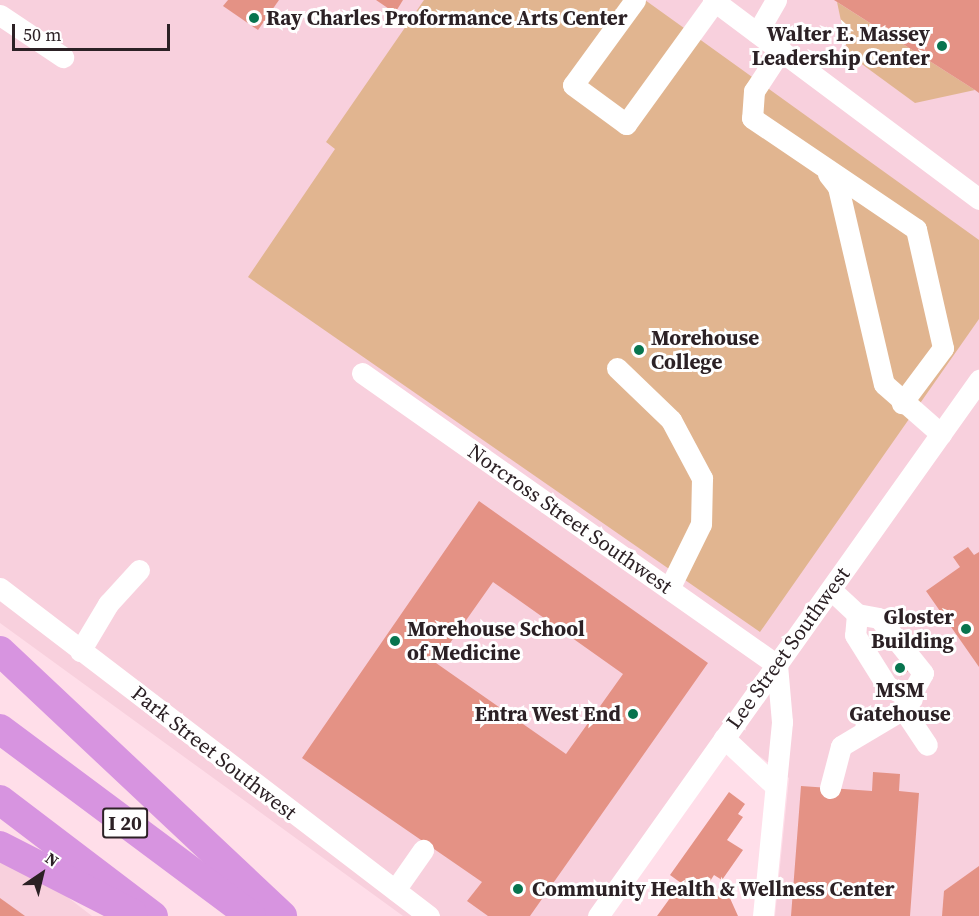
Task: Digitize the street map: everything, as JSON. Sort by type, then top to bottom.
[{"type":"highway","points":[[0,651],[282,916]]},
{"type":"highway","name":"I 20","points":[[0,729],[251,916]]},
{"type":"highway","name":"I 20","points":[[0,800],[153,916]]},
{"type":"highway","points":[[0,846],[93,898],[138,916]]},
{"type":"street","points":[[635,0],[573,85],[626,124],[714,1],[979,199]]},
{"type":"street","points":[[757,33],[776,0]]},
{"type":"street","points":[[0,15],[63,57]]},
{"type":"street","points":[[781,51],[754,91],[752,118],[828,174],[838,187],[884,384],[902,403],[941,434]]},
{"type":"street","points":[[828,174],[851,182],[916,230],[943,348],[902,403]]},
{"type":"street","points":[[617,368],[671,420],[702,478],[700,524],[669,589]]},
{"type":"street","name":"Norcross Street Southwest","points":[[362,373],[777,665]]},
{"type":"street","name":"Lee Street Southwest","points":[[598,916],[979,380]]},
{"type":"street","points":[[81,651],[101,623],[108,604],[137,573]]},
{"type":"street","name":"Park Street Southwest","points":[[0,588],[429,916]]},
{"type":"street","points":[[830,788],[841,746],[907,704],[923,673],[879,618],[857,614],[831,590]]},
{"type":"street","points":[[857,614],[855,635],[887,686],[907,704],[927,745]]},
{"type":"street","points":[[763,916],[772,783],[782,722],[777,665]]},
{"type":"street","points":[[724,738],[772,783]]},
{"type":"street","points":[[395,890],[423,850]]},
{"type":"shaded area","points":[[0,0],[979,0],[979,374],[782,666],[979,398],[979,916],[775,916],[789,778],[727,732],[609,916],[403,916],[0,623]]},
{"type":"shaded area","name":"Morehouse College","points":[[424,0],[645,0],[979,240],[979,319],[760,632],[248,277],[335,149],[326,142]]},
{"type":"shaded area","points":[[837,2],[975,90],[915,103],[848,54]]},
{"type":"shaded area","points":[[0,845],[92,916],[0,916]]},
{"type":"building","name":"Ray Charles Proformance Arts Center","points":[[228,0],[279,0],[258,30],[223,6]]},
{"type":"building","name":"Ray Charles Proformance Arts Center","points":[[376,0],[403,0],[395,13]]},
{"type":"building","name":"Walter E. Massey Leadership Center","points":[[834,0],[979,0],[979,93],[975,90]]},
{"type":"building","name":"Entra West End","points":[[479,501],[708,663],[530,916],[488,916],[467,901],[482,882],[302,758]],"holes":[[[493,582],[623,674],[566,754],[436,663]]]},
{"type":"building","name":"Gloster Building","points":[[968,547],[974,555],[979,552],[979,667],[926,591],[960,567],[953,557]]},
{"type":"building","name":"MSM Gatehouse","points":[[900,660],[908,671],[901,677],[893,665]]},
{"type":"building","points":[[873,772],[900,774],[899,791],[919,793],[910,916],[791,916],[801,786],[872,791]]},
{"type":"building","points":[[729,792],[745,804],[738,814],[743,817],[727,840],[743,850],[722,880],[714,875],[707,886],[729,896],[738,916],[657,916],[681,883],[670,875]]},
{"type":"building","points":[[979,866],[979,916],[942,916],[944,891]]},
{"type":"building","points":[[0,898],[25,916],[0,916]]},
{"type":"place","name":"Ray Charles Proformance Arts Center","points":[[254,18]]},
{"type":"place","name":"Walter E. Massey Leadership Center","points":[[942,46]]},
{"type":"place","name":"Morehouse College","points":[[639,350]]},
{"type":"place","name":"Gloster Building","points":[[966,629]]},
{"type":"place","name":"Morehouse School of Medicine","points":[[395,641]]},
{"type":"place","name":"MSM Gatehouse","points":[[900,668]]},
{"type":"place","name":"Entra West End","points":[[633,714]]},
{"type":"place","name":"Community Health & Wellness Center","points":[[518,889]]}]
